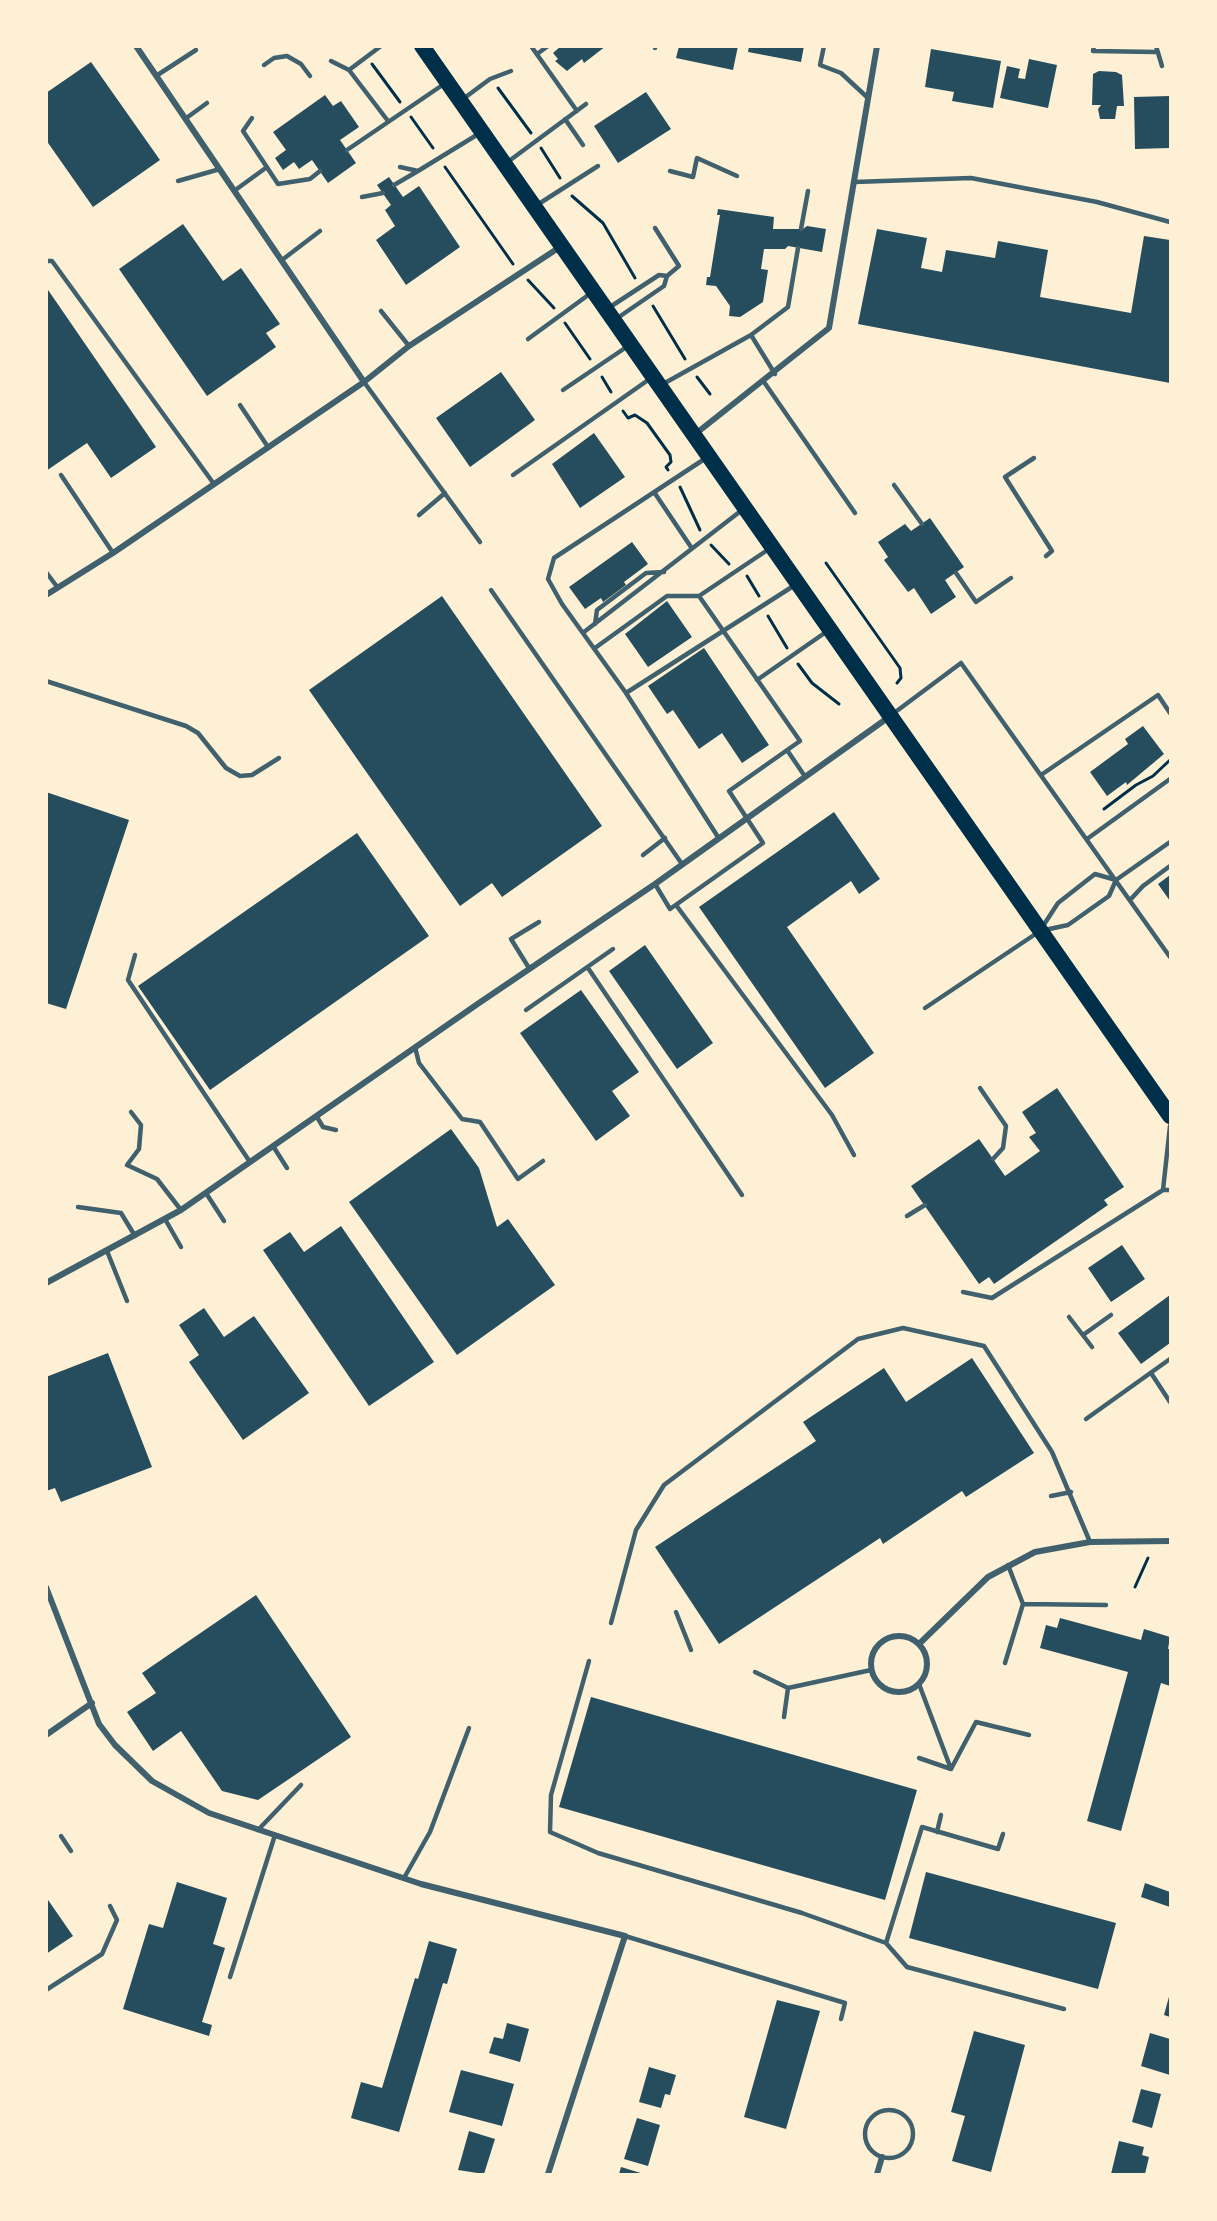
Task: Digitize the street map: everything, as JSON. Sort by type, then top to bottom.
[{"type":"highway","points":[[428,49],[447,81],[693,436],[1170,1116]]},
{"type":"street","points":[[136,46],[364,382]]},
{"type":"street","points":[[693,436],[775,374],[830,328],[876,46]]},
{"type":"street","points":[[46,595],[113,553],[364,382],[409,346],[561,246]]},
{"type":"street","points":[[46,1283],[181,1210],[529,968],[655,884],[804,775],[889,717]]},
{"type":"street","points":[[919,1644],[978,1586],[1008,1565],[1044,1549],[1090,1542],[1170,1541]]},
{"type":"street","points":[[46,1587],[99,1724],[115,1744],[152,1781],[209,1813],[404,1878],[625,1936],[548,2175]]},
{"type":"street","points":[[902,1635],[919,1644],[927,1664],[919,1684],[903,1692],[889,1691],[877,1682],[871,1670],[872,1653],[883,1640],[902,1635]]},
{"type":"street","points":[[46,1735],[92,1703]]},
{"type":"street","points":[[877,2175],[882,2157]]},
{"type":"lane","points":[[349,70],[381,46]]},
{"type":"lane","points":[[531,46],[577,111]]},
{"type":"lane","points":[[537,54],[548,46]]},
{"type":"lane","points":[[824,46],[820,65],[841,73],[868,98]]},
{"type":"lane","points":[[1094,46],[1092,51],[1156,49],[1162,66]]},
{"type":"lane","points":[[156,76],[196,50]]},
{"type":"lane","points":[[264,65],[274,58],[287,57],[301,64],[310,76]]},
{"type":"lane","points":[[332,61],[349,70],[388,121]]},
{"type":"lane","points":[[461,100],[490,79],[512,71]]},
{"type":"lane","points":[[347,150],[447,81]]},
{"type":"lane","points":[[185,119],[207,103]]},
{"type":"lane","points":[[505,164],[586,104]]},
{"type":"lane","points":[[252,118],[243,131],[278,184],[310,178],[320,171]]},
{"type":"lane","points":[[565,120],[583,145]]},
{"type":"lane","points":[[394,185],[482,131]]},
{"type":"lane","points":[[670,171],[693,177],[697,158],[737,176]]},
{"type":"lane","points":[[535,207],[598,166]]},
{"type":"lane","points":[[234,191],[267,167]]},
{"type":"lane","points":[[400,167],[418,171]]},
{"type":"lane","points":[[178,181],[220,169]]},
{"type":"lane","points":[[854,182],[971,178],[1096,202],[1170,222]]},
{"type":"lane","points":[[801,229],[808,191]]},
{"type":"lane","points":[[362,197],[383,193]]},
{"type":"lane","points":[[610,315],[664,286],[667,276],[679,266],[655,228]]},
{"type":"lane","points":[[282,260],[320,231]]},
{"type":"lane","points":[[513,475],[656,381],[751,335],[788,307],[798,248]]},
{"type":"lane","points":[[46,261],[52,261],[214,484]]},
{"type":"lane","points":[[610,315],[659,275],[667,276]]},
{"type":"lane","points":[[528,339],[593,291]]},
{"type":"lane","points":[[381,311],[409,346]]},
{"type":"lane","points":[[751,335],[775,374]]},
{"type":"lane","points":[[563,390],[631,344]]},
{"type":"lane","points":[[364,382],[480,543]]},
{"type":"lane","points":[[764,382],[855,513]]},
{"type":"lane","points":[[240,405],[268,447]]},
{"type":"lane","points":[[708,457],[554,558],[548,579],[562,604],[596,648],[626,693],[718,837]]},
{"type":"lane","points":[[1034,458],[1005,477],[1052,551],[1046,555]]},
{"type":"lane","points":[[61,475],[113,553]]},
{"type":"lane","points":[[894,485],[922,524]]},
{"type":"lane","points":[[419,514],[445,492]]},
{"type":"lane","points":[[654,492],[691,547]]},
{"type":"lane","points":[[584,632],[744,508]]},
{"type":"lane","points":[[596,648],[667,596],[699,596],[771,547]]},
{"type":"lane","points":[[46,572],[58,588]]},
{"type":"lane","points":[[595,624],[597,610],[646,573],[664,572]]},
{"type":"lane","points":[[956,573],[976,602],[1011,578]]},
{"type":"lane","points":[[626,693],[797,583]]},
{"type":"lane","points":[[491,590],[682,864]]},
{"type":"lane","points":[[655,884],[670,909],[762,843],[729,791],[800,741],[699,596]]},
{"type":"lane","points":[[757,680],[829,630]]},
{"type":"lane","points":[[889,717],[961,663],[1170,957]]},
{"type":"lane","points":[[46,681],[186,726],[198,733],[226,768],[240,776],[252,775],[279,758]]},
{"type":"lane","points":[[1041,775],[1158,695],[1170,713]]},
{"type":"lane","points":[[787,750],[804,775]]},
{"type":"lane","points":[[1087,839],[1170,779]]},
{"type":"lane","points":[[643,855],[665,838]]},
{"type":"lane","points":[[925,1008],[1040,931],[1068,925],[1109,896],[1116,880],[1170,842]]},
{"type":"lane","points":[[1130,900],[1143,886],[1170,866]]},
{"type":"lane","points":[[1040,931],[1058,903],[1095,874],[1116,880]]},
{"type":"lane","points":[[676,905],[832,1115],[854,1155]]},
{"type":"lane","points":[[529,968],[511,939],[539,922]]},
{"type":"lane","points":[[526,1010],[588,969],[613,949]]},
{"type":"lane","points":[[135,955],[128,980],[250,1162]]},
{"type":"lane","points":[[588,969],[742,1195]]},
{"type":"lane","points":[[415,1047],[419,1063],[462,1119],[480,1122],[518,1179],[543,1161]]},
{"type":"lane","points":[[980,1088],[1006,1126],[1003,1148],[993,1159]]},
{"type":"lane","points":[[131,1112],[141,1125],[139,1149],[127,1165],[157,1179],[181,1210]]},
{"type":"lane","points":[[317,1117],[323,1127],[336,1130]]},
{"type":"lane","points":[[1163,1190],[1170,1126]]},
{"type":"lane","points":[[273,1146],[287,1168]]},
{"type":"lane","points":[[963,1292],[992,1298],[1163,1190],[1170,1190]]},
{"type":"lane","points":[[206,1192],[224,1221]]},
{"type":"lane","points":[[907,1216],[924,1205]]},
{"type":"lane","points":[[78,1206],[121,1213],[135,1236]]},
{"type":"lane","points":[[165,1219],[181,1247]]},
{"type":"lane","points":[[107,1251],[127,1301]]},
{"type":"lane","points":[[1083,1335],[1111,1315]]},
{"type":"lane","points":[[1069,1317],[1092,1347]]},
{"type":"lane","points":[[611,1623],[636,1530],[664,1485],[858,1339],[903,1328],[984,1346],[1052,1452],[1071,1492],[1090,1542]]},
{"type":"lane","points":[[1086,1419],[1170,1359]]},
{"type":"lane","points":[[1151,1374],[1170,1402]]},
{"type":"lane","points":[[1051,1496],[1071,1492]]},
{"type":"lane","points":[[1005,1663],[1023,1604],[1008,1565]]},
{"type":"lane","points":[[1023,1604],[1106,1605]]},
{"type":"lane","points":[[676,1612],[692,1650]]},
{"type":"lane","points":[[589,1661],[551,1795],[550,1832],[598,1853],[802,1913],[886,1943],[907,1967],[1064,2009]]},
{"type":"lane","points":[[754,1672],[788,1688],[871,1670]]},
{"type":"lane","points":[[919,1684],[951,1769]]},
{"type":"lane","points":[[784,1717],[788,1688]]},
{"type":"lane","points":[[951,1769],[976,1722],[1029,1736]]},
{"type":"lane","points":[[404,1878],[430,1832],[469,1728]]},
{"type":"lane","points":[[920,1758],[951,1769]]},
{"type":"lane","points":[[258,1830],[301,1785]]},
{"type":"lane","points":[[937,1832],[941,1815]]},
{"type":"lane","points":[[886,1943],[922,1827],[998,1848],[1003,1834]]},
{"type":"lane","points":[[230,1977],[275,1835]]},
{"type":"lane","points":[[61,1836],[71,1851]]},
{"type":"lane","points":[[46,1990],[102,1954],[117,1920],[110,1906]]},
{"type":"lane","points":[[625,1936],[844,2003],[841,2019]]},
{"type":"lane","points":[[892,2110],[903,2113],[914,2133],[911,2144],[904,2153],[893,2158],[882,2157],[872,2151],[866,2140],[866,2129],[871,2118],[880,2112],[892,2110]]},
{"type":"path","points":[[374,66],[397,99]]},
{"type":"path","points":[[498,88],[531,133]]},
{"type":"path","points":[[410,115],[434,149]]},
{"type":"path","points":[[542,149],[559,176]]},
{"type":"path","points":[[445,166],[512,263]]},
{"type":"path","points":[[570,194],[603,223],[637,282]]},
{"type":"path","points":[[530,282],[553,306]]},
{"type":"path","points":[[651,302],[684,358]]},
{"type":"path","points":[[567,326],[589,358]]},
{"type":"path","points":[[696,375],[710,394]]},
{"type":"path","points":[[602,377],[612,393]]},
{"type":"path","points":[[623,412],[628,418],[635,415],[647,423],[670,455],[671,462],[666,467],[668,471]]},
{"type":"path","points":[[680,487],[699,528]]},
{"type":"path","points":[[710,544],[727,563]]},
{"type":"path","points":[[826,563],[900,668],[901,678],[897,683]]},
{"type":"path","points":[[747,576],[757,590]]},
{"type":"path","points":[[770,620],[784,644]]},
{"type":"path","points":[[799,667],[812,683],[838,704]]},
{"type":"path","points":[[1104,809],[1136,785],[1153,776],[1170,760]]},
{"type":"path","points":[[1135,1587],[1148,1558]]},
{"type":"building","points":[[561,46],[606,46],[584,63],[582,59],[567,71],[555,61],[558,59],[553,53]]},
{"type":"building","points":[[679,46],[738,46],[733,70],[676,58]]},
{"type":"building","points":[[749,46],[804,46],[801,62],[748,52]]},
{"type":"building","points":[[931,49],[1001,61],[993,108],[952,101],[954,92],[925,87]]},
{"type":"building","points":[[1029,59],[1057,65],[1048,108],[1000,98],[1007,66],[1020,69],[1018,78],[1025,79]]},
{"type":"building","points":[[91,62],[160,160],[93,207],[46,140],[46,93]]},
{"type":"building","points":[[1099,71],[1116,72],[1122,75],[1124,106],[1117,106],[1115,119],[1100,119],[1098,109],[1101,105],[1092,105],[1093,74]]},
{"type":"building","points":[[646,92],[671,129],[618,163],[594,126]]},
{"type":"building","points":[[325,95],[333,106],[341,101],[359,127],[340,140],[356,163],[328,183],[312,160],[299,169],[294,162],[283,170],[275,158],[286,150],[273,132]]},
{"type":"building","points":[[1170,96],[1170,148],[1135,149],[1134,97]]},
{"type":"building","points":[[389,177],[403,197],[419,186],[460,247],[406,285],[376,240],[395,226],[385,210],[391,205],[377,185]]},
{"type":"building","points":[[718,209],[774,217],[773,229],[803,229],[807,226],[826,229],[822,252],[788,246],[785,249],[764,249],[761,269],[768,270],[763,302],[740,317],[729,316],[730,306],[716,286],[706,285],[707,277],[710,277],[720,215],[717,215]]},
{"type":"building","points":[[183,224],[223,281],[241,268],[280,324],[266,333],[276,347],[207,396],[119,269]]},
{"type":"building","points":[[877,229],[927,238],[921,268],[942,272],[946,250],[995,258],[998,241],[1048,250],[1040,297],[1131,313],[1144,236],[1170,240],[1170,383],[858,324]]},
{"type":"building","points":[[46,287],[156,447],[111,478],[87,443],[46,471]]},
{"type":"building","points":[[501,372],[535,420],[470,467],[436,418]]},
{"type":"building","points":[[594,433],[625,477],[580,508],[552,464]]},
{"type":"building","points":[[930,518],[964,567],[945,580],[956,597],[931,614],[914,588],[908,592],[884,560],[888,557],[878,542],[905,524],[911,531]]},
{"type":"building","points":[[632,542],[648,564],[624,582],[626,585],[603,602],[601,598],[585,609],[569,587]]},
{"type":"building","points":[[442,596],[602,826],[502,897],[492,883],[460,906],[309,690]]},
{"type":"building","points":[[667,601],[692,637],[648,667],[625,634]]},
{"type":"building","points":[[704,648],[769,745],[742,763],[722,733],[699,749],[673,710],[667,714],[648,686]]},
{"type":"building","points":[[1143,726],[1164,754],[1127,785],[1126,782],[1107,796],[1090,772],[1128,744],[1125,739]]},
{"type":"building","points":[[46,792],[129,820],[66,1009],[46,1003]]},
{"type":"building","points":[[834,812],[880,879],[859,894],[851,881],[787,927],[874,1053],[825,1088],[699,907]]},
{"type":"building","points":[[357,833],[429,936],[210,1090],[138,986]]},
{"type":"building","points":[[1170,875],[1170,901],[1158,884]]},
{"type":"building","points":[[645,945],[713,1043],[677,1069],[609,971]]},
{"type":"building","points":[[581,990],[639,1072],[612,1091],[630,1116],[596,1141],[520,1033]]},
{"type":"building","points":[[1057,1088],[1124,1187],[1104,1200],[1108,1205],[994,1284],[989,1277],[979,1284],[911,1186],[979,1139],[1005,1176],[1040,1151],[1029,1137],[1036,1133],[1022,1112]]},
{"type":"building","points":[[451,1129],[479,1168],[497,1227],[508,1219],[555,1285],[457,1355],[349,1202]]},
{"type":"building","points":[[341,1226],[434,1362],[369,1406],[263,1250],[290,1232],[304,1252]]},
{"type":"building","points":[[1122,1245],[1145,1279],[1111,1302],[1088,1268]]},
{"type":"building","points":[[1170,1295],[1170,1343],[1141,1364],[1118,1333]]},
{"type":"building","points":[[204,1308],[224,1337],[254,1316],[309,1393],[243,1440],[189,1362],[199,1355],[179,1325]]},
{"type":"building","points":[[108,1353],[152,1467],[61,1502],[55,1488],[46,1491],[46,1377]]},
{"type":"building","points":[[972,1358],[1034,1453],[966,1497],[962,1491],[883,1544],[880,1538],[719,1644],[655,1547],[816,1441],[803,1422],[884,1368],[906,1402]]},
{"type":"building","points":[[256,1595],[351,1737],[258,1800],[222,1791],[181,1731],[153,1751],[127,1712],[156,1693],[142,1673]]},
{"type":"building","points":[[1060,1618],[1141,1640],[1144,1629],[1170,1637],[1168,1649],[1170,1649],[1170,1686],[1161,1683],[1121,1831],[1087,1821],[1128,1672],[1040,1648],[1046,1625],[1057,1628]]},
{"type":"building","points":[[591,1697],[917,1790],[885,1900],[559,1807]]},
{"type":"building","points":[[926,1872],[1116,1923],[1098,1989],[909,1938]]},
{"type":"building","points":[[177,1882],[227,1898],[213,1944],[225,1948],[202,2022],[212,2025],[209,2036],[123,2009],[149,1924],[163,1928]]},
{"type":"building","points":[[1145,1883],[1170,1892],[1170,1907],[1141,1897]]},
{"type":"building","points":[[46,1897],[73,1936],[46,1954]]},
{"type":"building","points":[[429,1941],[457,1949],[447,1984],[443,1983],[399,2132],[351,2118],[361,2082],[382,2088],[415,1978],[418,1979]]},
{"type":"building","points":[[1170,1993],[1170,2017],[1164,2015]]},
{"type":"building","points":[[777,2000],[820,2011],[786,2129],[744,2117]]},
{"type":"building","points":[[507,2023],[529,2029],[520,2062],[489,2053],[494,2037],[503,2039]]},
{"type":"building","points":[[974,2031],[1025,2045],[991,2172],[952,2161],[965,2116],[951,2112]]},
{"type":"building","points":[[1150,2033],[1170,2039],[1170,2075],[1141,2066]]},
{"type":"building","points":[[649,2067],[676,2075],[670,2095],[665,2094],[661,2108],[639,2102]]},
{"type":"building","points":[[461,2070],[514,2084],[502,2126],[449,2112]]},
{"type":"building","points":[[1141,2089],[1161,2094],[1152,2128],[1132,2122]]},
{"type":"building","points":[[637,2118],[660,2125],[648,2166],[624,2159]]},
{"type":"building","points":[[469,2131],[495,2139],[484,2174],[458,2170]]},
{"type":"building","points":[[1119,2141],[1144,2147],[1142,2155],[1149,2157],[1145,2174],[1111,2174]]},
{"type":"building","points":[[621,2167],[644,2174],[619,2174]]}]
